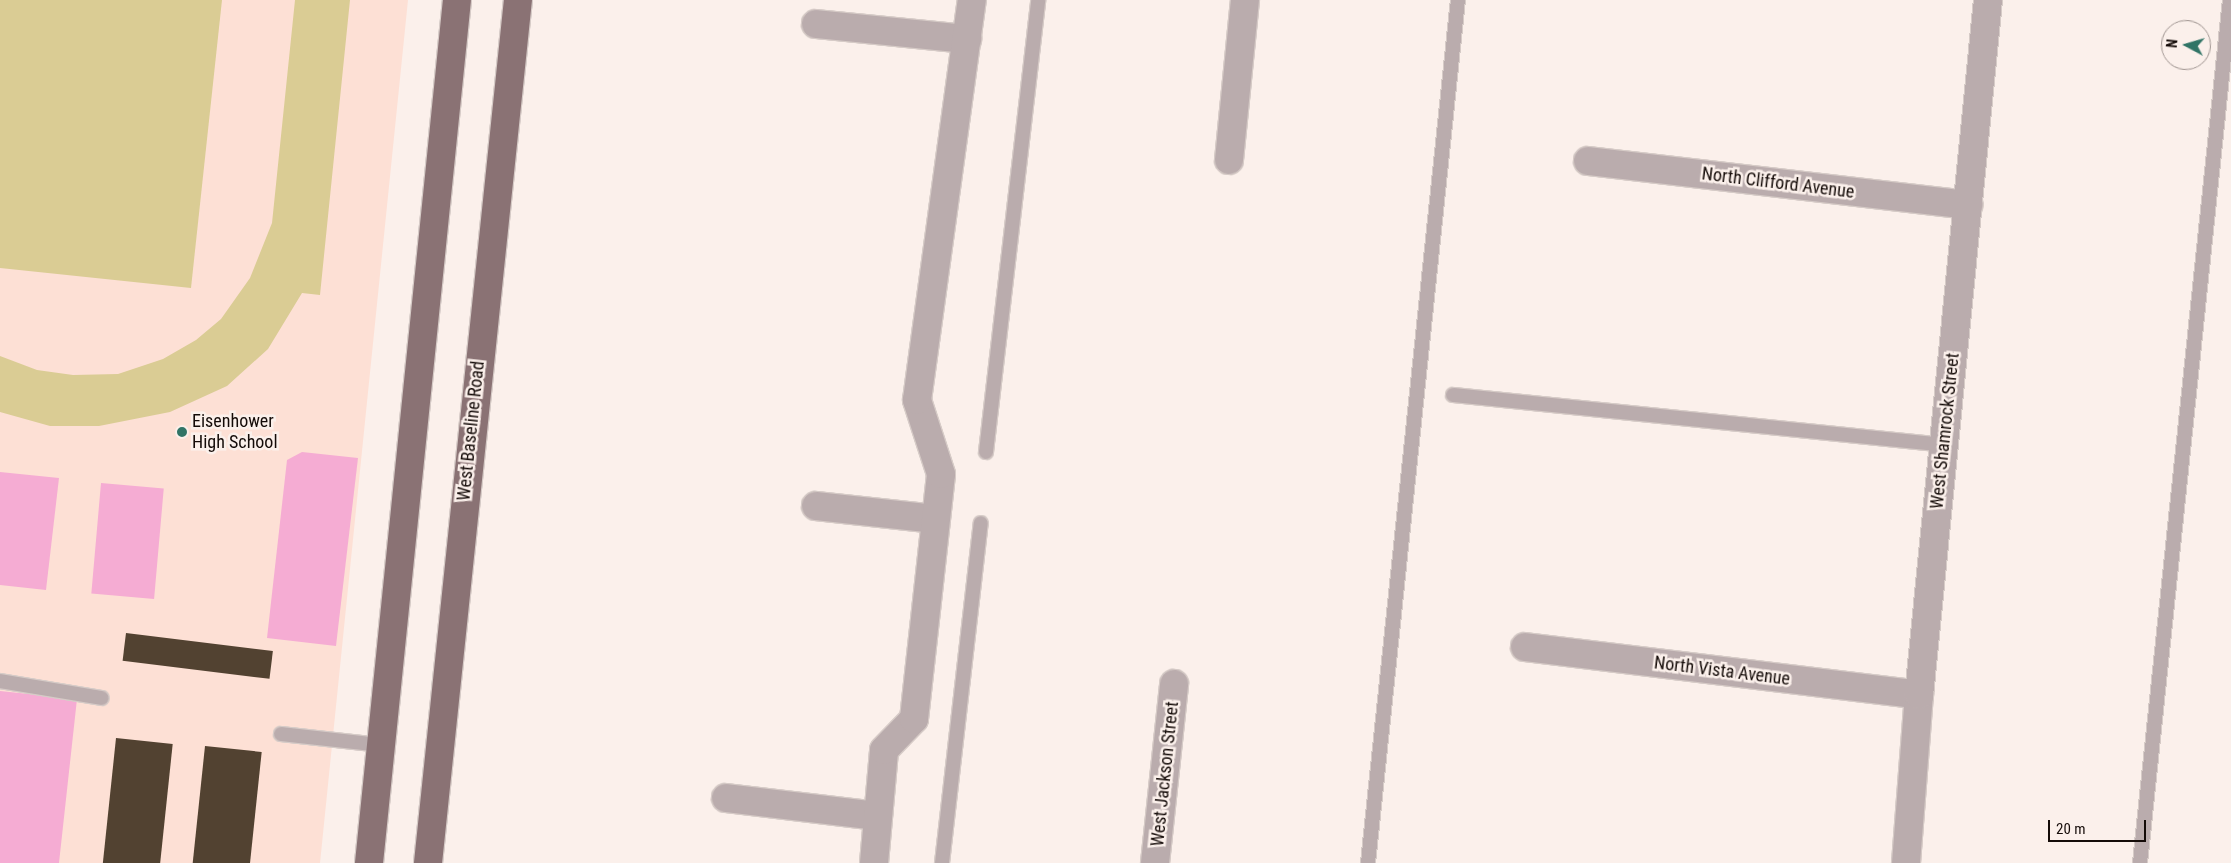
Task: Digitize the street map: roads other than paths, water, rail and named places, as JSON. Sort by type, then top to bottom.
[{"type":"main road","points":[[369,863],[458,0]]},
{"type":"main road","name":"West Baseline Road","points":[[428,863],[518,0]]},
{"type":"street","points":[[874,863],[884,750],[914,718],[941,474],[918,400],[972,0]]},
{"type":"street","points":[[1228,160],[1245,0]]},
{"type":"street","name":"West Shamrock Street","points":[[1906,863],[1919,695],[1988,0]]},
{"type":"street","points":[[816,24],[967,38]]},
{"type":"street","name":"North Clifford Avenue","points":[[1588,161],[1968,205]]},
{"type":"street","points":[[816,506],[935,519]]},
{"type":"street","name":"North Vista Avenue","points":[[1525,647],[1919,695]]},
{"type":"street","name":"West Jackson Street","points":[[1155,863],[1174,684]]},
{"type":"street","points":[[726,798],[878,816]]},
{"type":"lane","points":[[986,452],[1038,0]]},
{"type":"lane","points":[[1368,863],[1458,0]]},
{"type":"lane","points":[[2140,863],[2230,0]]},
{"type":"lane","points":[[1453,395],[1944,445]]},
{"type":"lane","points":[[942,863],[981,523]]},
{"type":"lane","points":[[0,681],[102,698]]},
{"type":"lane","points":[[281,734],[381,745]]},
{"type":"place","name":"Eisenhower High School","points":[[182,432]]}]
